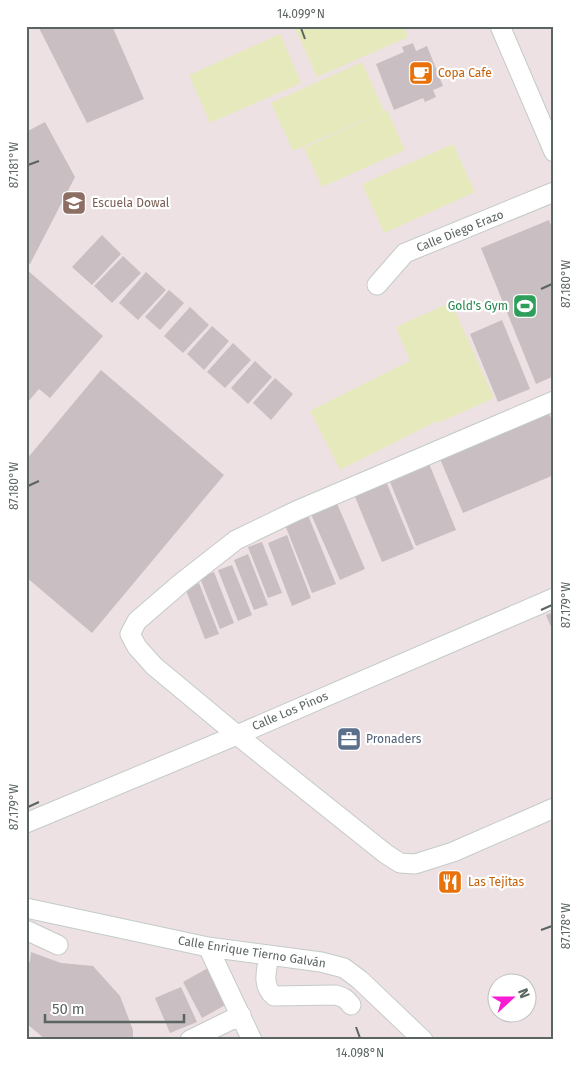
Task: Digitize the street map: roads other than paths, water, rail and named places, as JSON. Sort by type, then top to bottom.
[{"type":"street","points":[[500,26],[554,152]]},
{"type":"street","name":"Calle Diego Erazo","points":[[377,285],[405,253],[554,192]]},
{"type":"street","points":[[554,401],[296,511],[236,540],[181,583],[137,621],[130,634],[136,648],[154,666],[237,735],[386,854],[400,863],[415,864],[453,852],[554,808]]},
{"type":"street","name":"Calle Los Pinos","points":[[26,823],[237,735],[554,598]]},
{"type":"street","name":"Calle Enrique Tierno Galván","points":[[26,908],[208,947],[321,962],[344,968],[423,1040]]},
{"type":"street","points":[[26,930],[58,945]]},
{"type":"street","points":[[208,947],[252,1040]]},
{"type":"street","points":[[269,955],[266,985],[269,992],[274,996],[336,995],[342,996],[351,1005]]},
{"type":"street","points":[[190,1040],[241,1015]]},
{"type":"place","name":"Copa Cafe","points":[[421,73]]},
{"type":"place","name":"Escuela Dowal","points":[[74,203]]},
{"type":"place","name":"Gold's Gym","points":[[525,306]]},
{"type":"place","name":"Pronaders","points":[[349,739]]},
{"type":"place","name":"Las Tejitas","points":[[450,882]]}]
